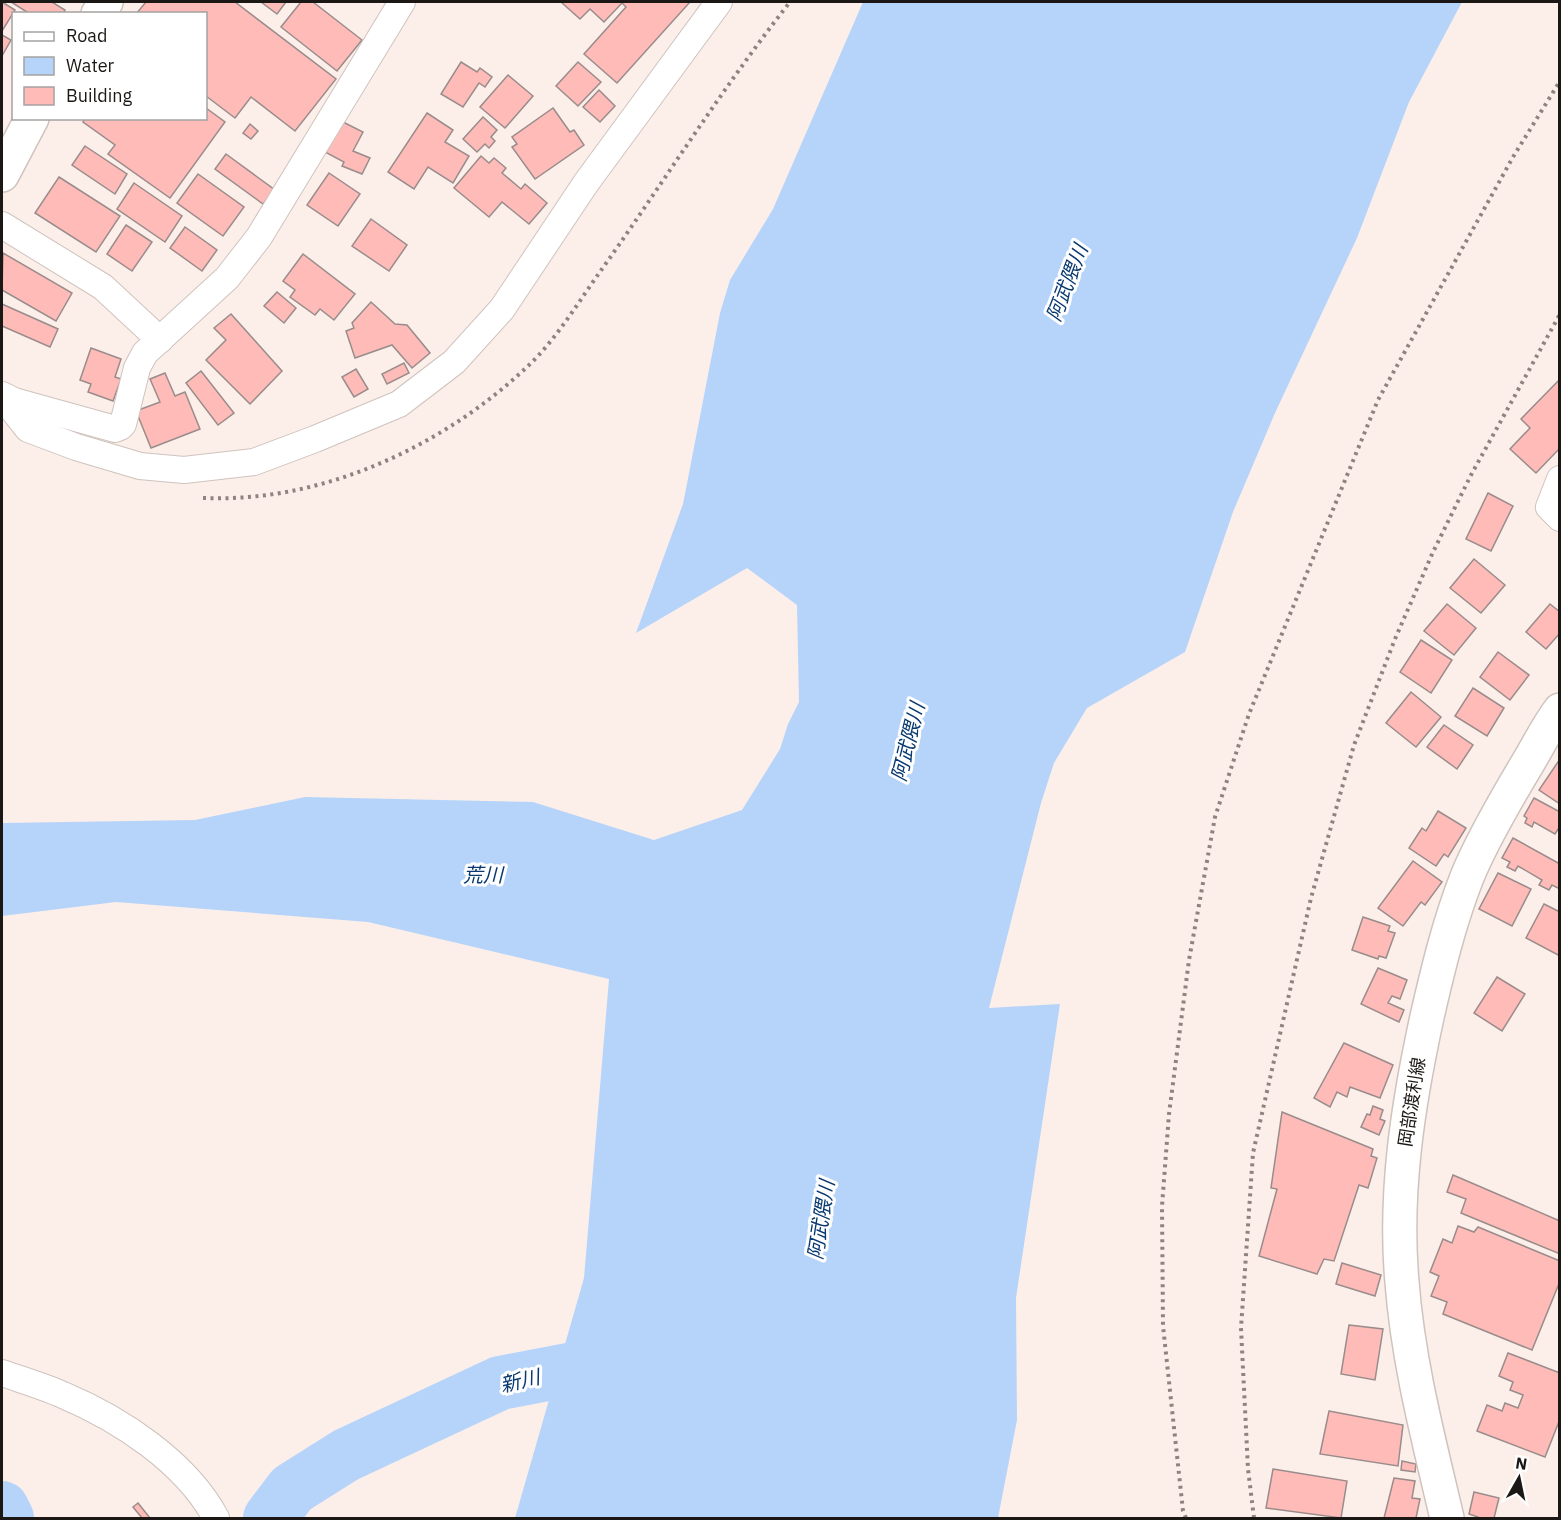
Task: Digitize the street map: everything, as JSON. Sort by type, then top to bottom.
[{"type":"main road","points":[[2,175],[31,120]]},
{"type":"main road","name":"岡部渡利線","points":[[1447,1518],[1411,1348],[1402,1282],[1399,1205],[1407,1118],[1439,965],[1468,874],[1512,789],[1560,710]]},
{"type":"street","points":[[2,395],[14,401],[115,429],[120,427],[123,424],[137,368],[146,353],[227,278],[259,237],[402,2]]},
{"type":"street","points":[[2,395],[28,429],[76,447],[140,466],[184,471],[254,462],[399,404],[454,362],[502,309],[586,183],[719,2]]},
{"type":"street","points":[[2,225],[103,287],[160,340]]},
{"type":"street","points":[[1560,479],[1549,507],[1560,518]]},
{"type":"street","points":[[2,1373],[62,1394],[114,1421],[153,1447],[188,1480],[216,1518]]},
{"type":"path","points":[[1186,1518],[1183,1511],[1163,1326],[1162,1206],[1168,1114],[1189,960],[1215,817],[1249,714],[1378,400],[1513,157],[1560,81]]},
{"type":"path","points":[[1254,1518],[1248,1468],[1241,1329],[1253,1153],[1311,898],[1354,745],[1395,639],[1433,552],[1471,476],[1560,314]]},
{"type":"water","points":[[863,2],[1462,2],[1409,102],[1357,238],[1275,413],[1233,512],[1185,652],[1087,708],[1054,763],[1041,803],[989,1008],[1060,1004],[1016,1298],[1017,1420],[998,1518],[515,1518],[584,1278],[609,979],[368,922],[116,902],[2,916],[2,823],[195,820],[305,797],[533,802],[654,840],[742,810],[780,749],[788,724],[799,702],[797,605],[747,568],[636,633],[683,504],[720,313],[730,280],[773,209]]},
{"type":"building","points":[[2,2],[15,10],[2,31]]},
{"type":"building","points":[[11,2],[52,2],[65,10],[64,12],[27,12]]},
{"type":"building","points":[[146,2],[235,2],[336,79],[295,131],[251,97],[235,118],[207,97],[207,12],[138,12]]},
{"type":"building","points":[[261,2],[286,2],[277,14]]},
{"type":"building","points":[[301,2],[313,2],[362,40],[337,71],[281,27]]},
{"type":"building","points":[[561,2],[690,2],[617,83],[584,54],[626,7],[622,3],[604,22],[590,9],[580,19]]},
{"type":"building","points":[[2,35],[11,40],[2,56]]},
{"type":"building","points":[[461,62],[477,72],[480,68],[492,77],[485,87],[479,83],[463,107],[441,94]]},
{"type":"building","points":[[578,62],[601,82],[578,106],[556,86]]},
{"type":"building","points":[[508,75],[533,96],[505,128],[480,107]]},
{"type":"building","points":[[599,90],[615,106],[600,122],[583,107]]},
{"type":"building","points":[[553,108],[570,132],[574,130],[584,145],[535,179],[512,147],[517,144],[512,137]]},
{"type":"building","points":[[207,109],[225,122],[170,198],[108,154],[115,145],[83,122],[84,120],[207,120]]},
{"type":"building","points":[[427,113],[453,130],[445,142],[469,156],[453,183],[428,167],[414,189],[388,172]]},
{"type":"building","points":[[483,117],[497,130],[491,137],[495,141],[489,148],[485,144],[477,152],[463,139]]},
{"type":"building","points":[[341,121],[363,132],[353,151],[370,158],[362,174],[342,166],[344,162],[325,152]]},
{"type":"building","points":[[250,124],[258,131],[251,139],[243,133]]},
{"type":"building","points":[[85,146],[127,174],[115,194],[72,165]]},
{"type":"building","points":[[226,154],[275,190],[263,204],[215,169]]},
{"type":"building","points":[[481,156],[489,163],[494,158],[506,168],[502,173],[521,189],[525,184],[547,203],[529,224],[502,202],[489,217],[454,188]]},
{"type":"building","points":[[329,173],[360,194],[338,226],[307,205]]},
{"type":"building","points":[[198,174],[244,207],[223,236],[177,203]]},
{"type":"building","points":[[59,177],[120,216],[96,252],[35,213]]},
{"type":"building","points":[[134,183],[182,216],[165,242],[117,209]]},
{"type":"building","points":[[371,219],[407,245],[389,271],[352,246]]},
{"type":"building","points":[[126,225],[152,242],[132,271],[107,254]]},
{"type":"building","points":[[185,227],[217,250],[202,271],[170,248]]},
{"type":"building","points":[[3,253],[72,293],[56,321],[2,290]]},
{"type":"building","points":[[303,254],[355,294],[334,320],[320,309],[315,315],[290,297],[295,290],[283,281]]},
{"type":"building","points":[[277,292],[296,308],[284,323],[264,306]]},
{"type":"building","points":[[371,302],[395,324],[407,325],[430,353],[412,368],[392,345],[355,358],[346,331],[354,328],[352,323]]},
{"type":"building","points":[[2,304],[58,329],[50,347],[2,326]]},
{"type":"building","points":[[231,314],[282,371],[250,404],[206,360],[226,340],[214,328]]},
{"type":"building","points":[[91,348],[121,359],[115,377],[121,379],[113,401],[88,392],[91,384],[80,380]]},
{"type":"building","points":[[404,363],[409,373],[387,384],[382,374]]},
{"type":"building","points":[[356,369],[368,389],[354,397],[342,377]]},
{"type":"building","points":[[201,371],[234,413],[218,425],[186,383]]},
{"type":"building","points":[[165,373],[175,396],[185,392],[200,429],[151,448],[136,411],[160,402],[150,379]]},
{"type":"building","points":[[1560,379],[1560,448],[1536,473],[1510,449],[1530,428],[1521,419]]},
{"type":"building","points":[[1488,493],[1513,506],[1491,551],[1466,539]]},
{"type":"building","points":[[1474,559],[1505,585],[1481,613],[1450,588]]},
{"type":"building","points":[[1447,604],[1476,628],[1454,655],[1424,631]]},
{"type":"building","points":[[1550,604],[1560,612],[1560,633],[1546,649],[1526,632]]},
{"type":"building","points":[[1421,640],[1452,660],[1431,693],[1400,672]]},
{"type":"building","points":[[1498,652],[1529,675],[1510,700],[1480,677]]},
{"type":"building","points":[[1473,688],[1504,708],[1487,736],[1455,716]]},
{"type":"building","points":[[1411,692],[1441,717],[1416,747],[1386,723]]},
{"type":"building","points":[[1444,725],[1473,745],[1457,769],[1427,747]]},
{"type":"building","points":[[1560,759],[1560,804],[1539,790]]},
{"type":"building","points":[[1534,798],[1560,812],[1560,826],[1555,834],[1534,822],[1532,827],[1525,823],[1527,818],[1524,816]]},
{"type":"building","points":[[1438,811],[1466,828],[1448,857],[1444,854],[1436,866],[1409,848],[1422,828],[1426,831]]},
{"type":"building","points":[[1513,838],[1560,864],[1560,889],[1552,885],[1549,890],[1539,885],[1542,880],[1518,866],[1515,871],[1507,867],[1510,862],[1502,858]]},
{"type":"building","points":[[1413,861],[1442,882],[1425,905],[1421,902],[1403,926],[1378,908]]},
{"type":"building","points":[[1498,873],[1531,889],[1512,926],[1479,909]]},
{"type":"building","points":[[1544,904],[1560,912],[1560,956],[1526,938]]},
{"type":"building","points":[[1363,917],[1390,926],[1388,931],[1395,933],[1386,958],[1379,956],[1378,959],[1352,950]]},
{"type":"building","points":[[1378,968],[1407,980],[1400,999],[1392,996],[1388,1003],[1404,1010],[1399,1022],[1361,1004]]},
{"type":"building","points":[[1497,977],[1525,994],[1502,1031],[1474,1013]]},
{"type":"building","points":[[1344,1043],[1393,1065],[1380,1098],[1350,1087],[1347,1097],[1337,1092],[1330,1107],[1314,1098]]},
{"type":"building","points":[[1373,1106],[1383,1110],[1380,1119],[1385,1121],[1379,1135],[1361,1127],[1367,1114],[1370,1115]]},
{"type":"building","points":[[1282,1112],[1373,1149],[1371,1156],[1377,1158],[1368,1188],[1359,1185],[1334,1261],[1324,1259],[1317,1274],[1259,1256],[1277,1189],[1271,1188]]},
{"type":"building","points":[[1453,1175],[1560,1221],[1560,1254],[1461,1213],[1466,1199],[1447,1192]]},
{"type":"building","points":[[1458,1226],[1474,1232],[1478,1227],[1560,1261],[1560,1281],[1532,1350],[1443,1314],[1447,1302],[1431,1296],[1439,1276],[1430,1272],[1443,1239],[1452,1243]]},
{"type":"building","points":[[1342,1263],[1381,1275],[1375,1296],[1336,1284]]},
{"type":"building","points":[[1349,1325],[1383,1329],[1375,1380],[1341,1374]]},
{"type":"building","points":[[1508,1353],[1560,1373],[1560,1419],[1545,1457],[1477,1431],[1487,1405],[1502,1411],[1505,1403],[1518,1408],[1523,1395],[1510,1390],[1513,1382],[1499,1376]]},
{"type":"building","points":[[1329,1411],[1403,1425],[1398,1466],[1320,1454]]},
{"type":"building","points":[[1402,1461],[1416,1464],[1415,1472],[1401,1470]]},
{"type":"building","points":[[1273,1469],[1347,1481],[1341,1518],[1266,1508]]},
{"type":"building","points":[[1394,1478],[1415,1481],[1412,1498],[1420,1499],[1416,1518],[1384,1518]]},
{"type":"building","points":[[1474,1492],[1499,1498],[1494,1518],[1478,1518],[1469,1514]]},
{"type":"building","points":[[138,1503],[150,1518],[142,1518],[133,1507]]},
{"type":"waterway","name":"新川","points":[[270,1518],[292,1489],[346,1455],[500,1383],[631,1358]]},
{"type":"waterway","name":"新川","points":[[2,1508],[7,1518]]},
{"type":"water label","name":"阿武隈川","points":[[1067,283]]},
{"type":"water label","name":"阿武隈川","points":[[908,742]]},
{"type":"water label","name":"荒川","points":[[483,875]]},
{"type":"water label","name":"阿武隈川","points":[[821,1220]]}]
